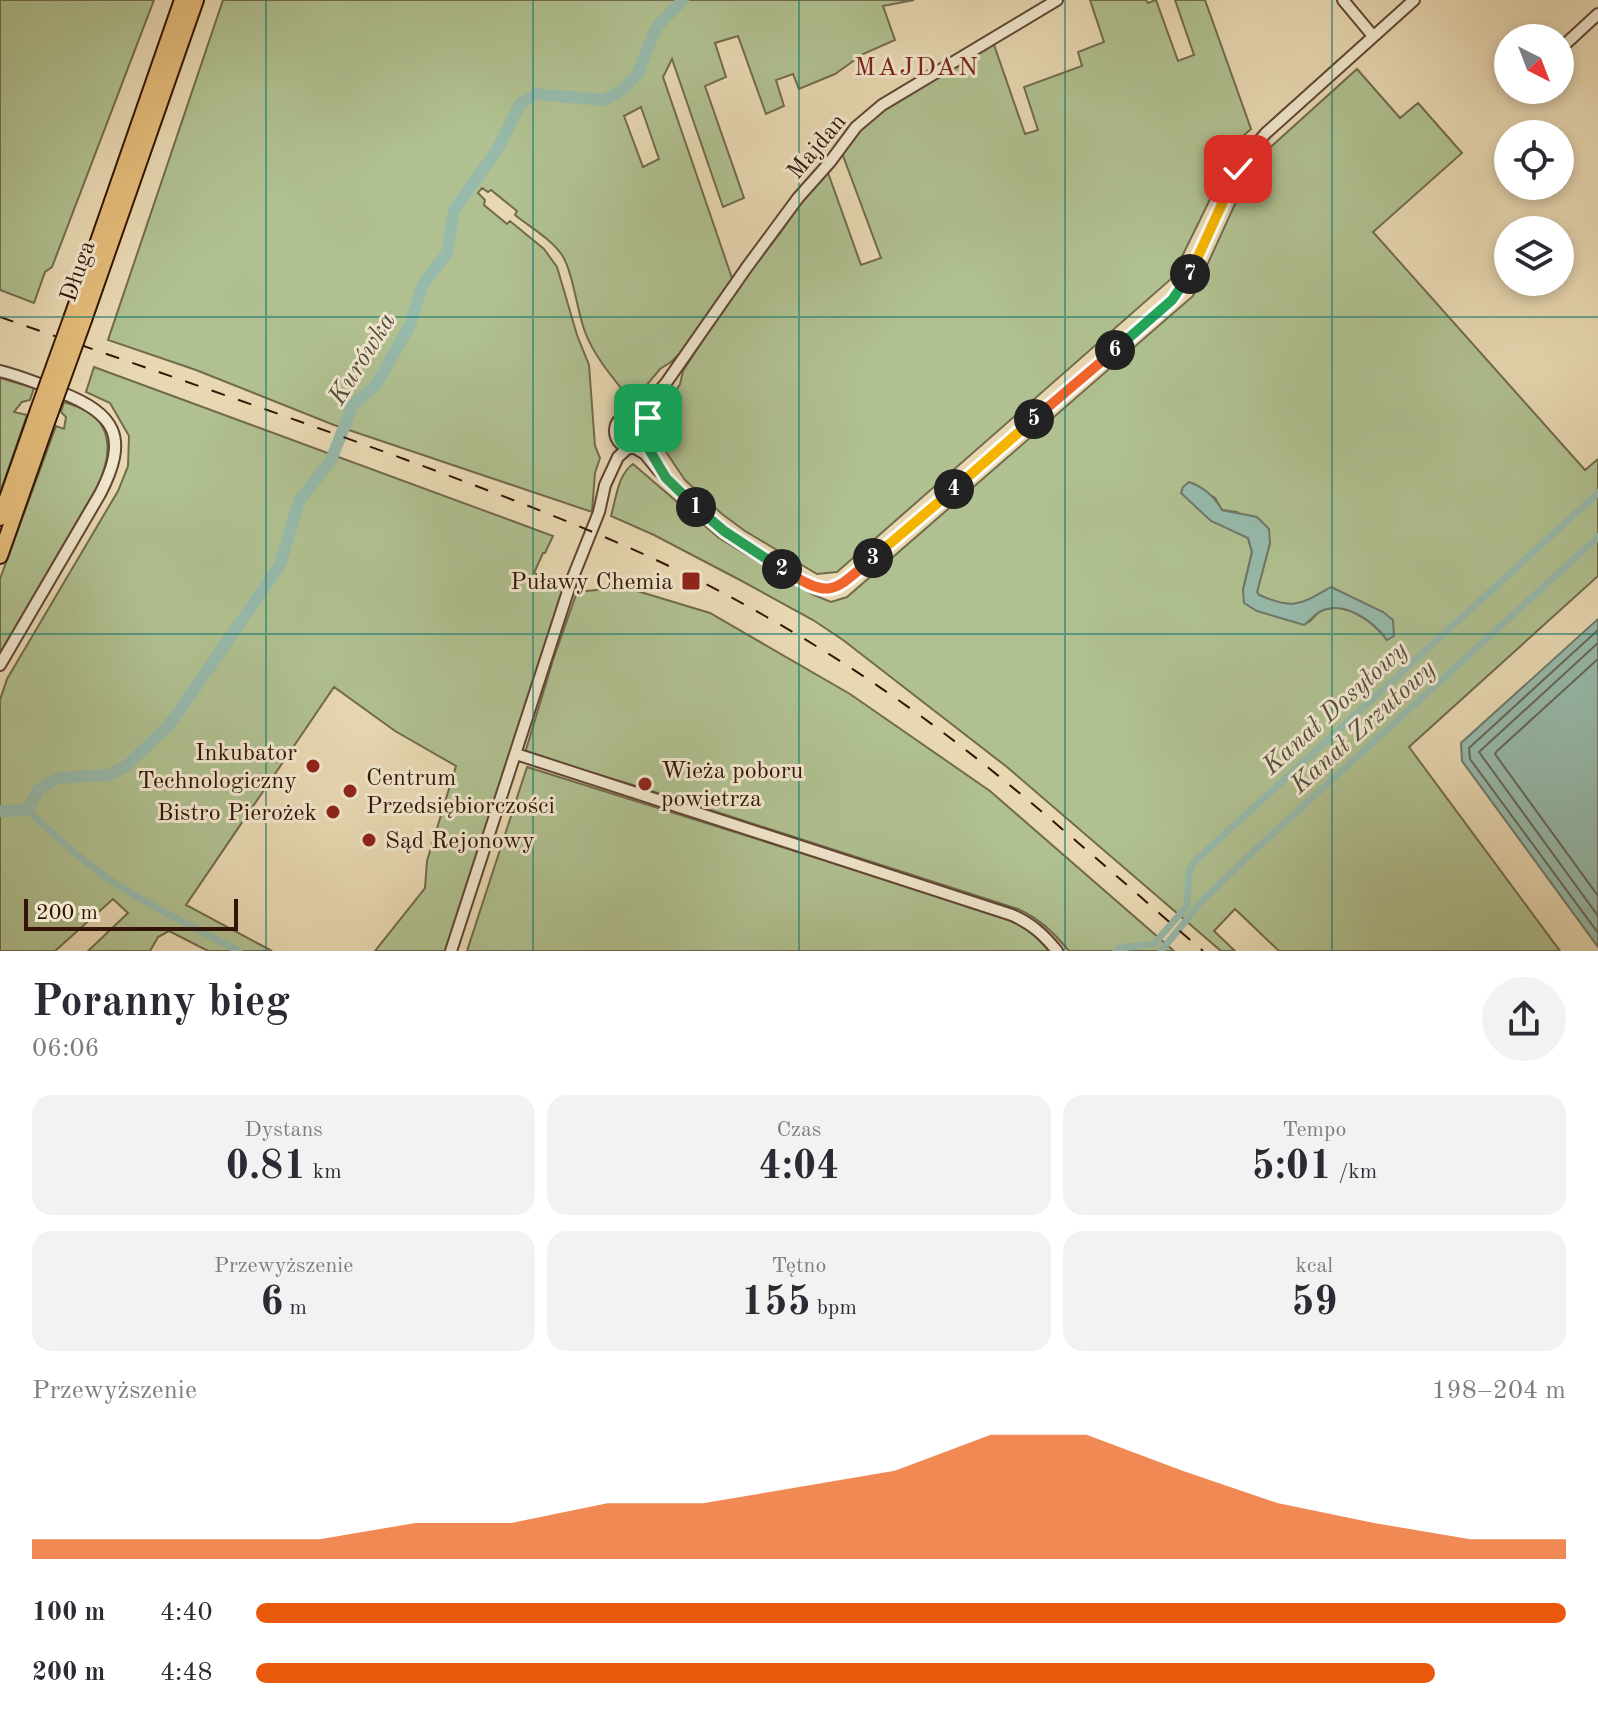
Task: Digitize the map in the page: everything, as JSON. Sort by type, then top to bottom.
[{"type":"highway","name":"Długa","points":[[174,45],[182,0]]},
{"type":"highway","name":"Długa","points":[[0,518],[44,412],[163,74],[196,0]]},
{"type":"highway","name":"Długa","points":[[0,556],[44,412]]},
{"type":"street","name":"Majdan","points":[[648,424],[649,413],[666,383],[747,267],[856,127],[882,105],[1057,0]]},
{"type":"street","points":[[1343,0],[1373,36]]},
{"type":"street","points":[[617,440],[645,454],[653,466],[724,531],[808,585],[826,589],[844,583],[1172,300],[1195,266],[1238,169],[1249,153],[1266,133],[1414,0]]},
{"type":"street","points":[[1574,36],[1598,14]]},
{"type":"street","points":[[0,371],[93,407],[108,423],[116,449],[105,485],[0,665]]},
{"type":"street","name":"Majdan","points":[[636,414],[666,383]]},
{"type":"street","points":[[451,951],[574,573],[599,512],[611,468],[618,457],[643,445],[648,439],[648,424],[636,414],[619,419],[615,449],[603,471],[605,485]]},
{"type":"street","points":[[648,439],[650,451],[664,475]]},
{"type":"street","points":[[516,754],[1012,915],[1041,932],[1057,951]]},
{"type":"green space","points":[[0,0],[154,0],[52,267],[45,272],[34,303],[0,290]]},
{"type":"green space","points":[[223,0],[914,0],[883,6],[895,40],[863,54],[835,74],[799,89],[793,74],[776,80],[784,106],[766,114],[738,36],[715,43],[726,77],[705,86],[744,198],[723,207],[672,59],[663,77],[733,281],[682,351],[660,369],[635,399],[629,398],[617,383],[589,341],[562,255],[491,190],[488,192],[482,188],[478,193],[485,200],[484,205],[507,224],[510,221],[544,249],[557,267],[589,365],[595,446],[600,458],[595,473],[592,512],[334,425],[196,370],[108,340]],"holes":[[[641,107],[659,159],[643,167],[624,116]]]},
{"type":"green space","points":[[1090,0],[1146,0],[1148,3],[1156,0],[1178,61],[1194,55],[1175,0],[1205,0],[1251,129],[1242,137],[1171,279],[837,572],[817,574],[745,531],[685,480],[660,443],[660,416],[680,384],[683,371],[712,326],[796,208],[827,170],[861,265],[881,258],[842,153],[868,119],[993,42],[1025,134],[1038,130],[1024,87],[1082,66],[1078,52],[1104,42]]},
{"type":"green space","points":[[1357,69],[1400,118],[1418,103],[1462,153],[1373,232],[1585,470],[1598,459],[1598,576],[1409,747],[1560,951],[1279,951],[1235,909],[1214,931],[1235,951],[1221,951],[1007,767],[843,640],[740,580],[611,516],[621,480],[633,464],[719,538],[814,595],[831,602],[847,597],[1193,296],[1246,180],[1264,153]],"holes":[[[1189,482],[1215,498],[1222,510],[1237,512],[1270,543],[1257,592],[1259,595],[1278,603],[1337,608],[1319,612],[1309,622],[1243,590],[1252,552],[1248,538]],[[1339,608],[1383,612],[1387,640],[1366,619]]]},
{"type":"green space","points":[[94,367],[553,536],[534,573],[566,586],[446,951],[375,951],[425,888],[427,861],[456,766],[395,731],[334,687],[186,905],[272,951],[208,951],[169,931],[158,937],[150,951],[88,951],[128,913],[113,899],[55,951],[0,951],[0,700],[7,679],[118,491],[128,466],[129,436],[110,403],[86,392]]},
{"type":"green space","points":[[0,378],[34,388],[30,400],[22,402],[14,412],[27,415],[0,493]]},
{"type":"green space","points":[[64,402],[88,412],[103,428],[108,447],[105,467],[97,487],[0,653],[0,579],[56,426],[64,429],[66,417],[61,412]]},
{"type":"green space","points":[[632,420],[643,431],[632,442],[621,431]]},
{"type":"green space","points":[[624,587],[710,613],[850,694],[990,791],[1174,951],[1069,951],[1046,927],[1018,909],[525,753],[577,592]]},
{"type":"green space","points":[[527,767],[999,915],[1032,931],[1049,951],[467,951]]},
{"type":"water","points":[[1189,482],[1208,493],[1222,510],[1257,517],[1269,529],[1270,543],[1257,592],[1259,595],[1289,604],[1311,598],[1331,587],[1383,612],[1393,620],[1394,636],[1387,640],[1366,619],[1348,610],[1338,608],[1319,612],[1304,625],[1257,611],[1244,603],[1243,590],[1252,552],[1248,538],[1211,521],[1181,493]]},
{"type":"water","points":[[1598,619],[1598,947],[1462,761],[1461,743]]},
{"type":"waterway","name":"Kurówka","points":[[0,811],[27,810],[39,789],[57,778],[108,775],[125,767],[170,724],[280,565],[299,501],[331,460],[353,405],[376,385],[410,325],[423,284],[447,253],[454,210],[497,150],[520,104],[536,94],[604,100],[622,90],[638,73],[659,24],[683,0]]},
{"type":"waterway","name":"Kanał Dosyłowy","points":[[1116,951],[1154,944],[1187,906],[1189,872],[1194,862],[1598,493]]},
{"type":"waterway","name":"Kanał Zrzutowy","points":[[1161,951],[1202,901],[1256,849],[1598,537]]},
{"type":"waterway","name":"Kanał Dosyłowy","points":[[27,810],[113,882],[239,951]]},
{"type":"railway","points":[[0,317],[497,494],[633,549],[722,592],[882,689],[982,762],[1203,951]]},
{"type":"place","name":"Puławy Chemia","points":[[691,581]]},
{"type":"place","name":"Inkubator Technologiczny","points":[[313,766]]},
{"type":"place","name":"Wieża poboru powietrza","points":[[645,784]]},
{"type":"place","name":"Centrum Przedsiębiorczości","points":[[350,791]]},
{"type":"place","name":"Bistro Pierożek","points":[[333,812]]},
{"type":"place","name":"Sąd Rejonowy","points":[[369,840]]},
{"type":"district","name":"MAJDAN","points":[[917,66]]},
{"type":"route","points":[[648,418],[648,445],[664,475],[712,522],[808,585],[822,589],[835,587],[844,583],[1172,300],[1195,266],[1238,169]]}]
